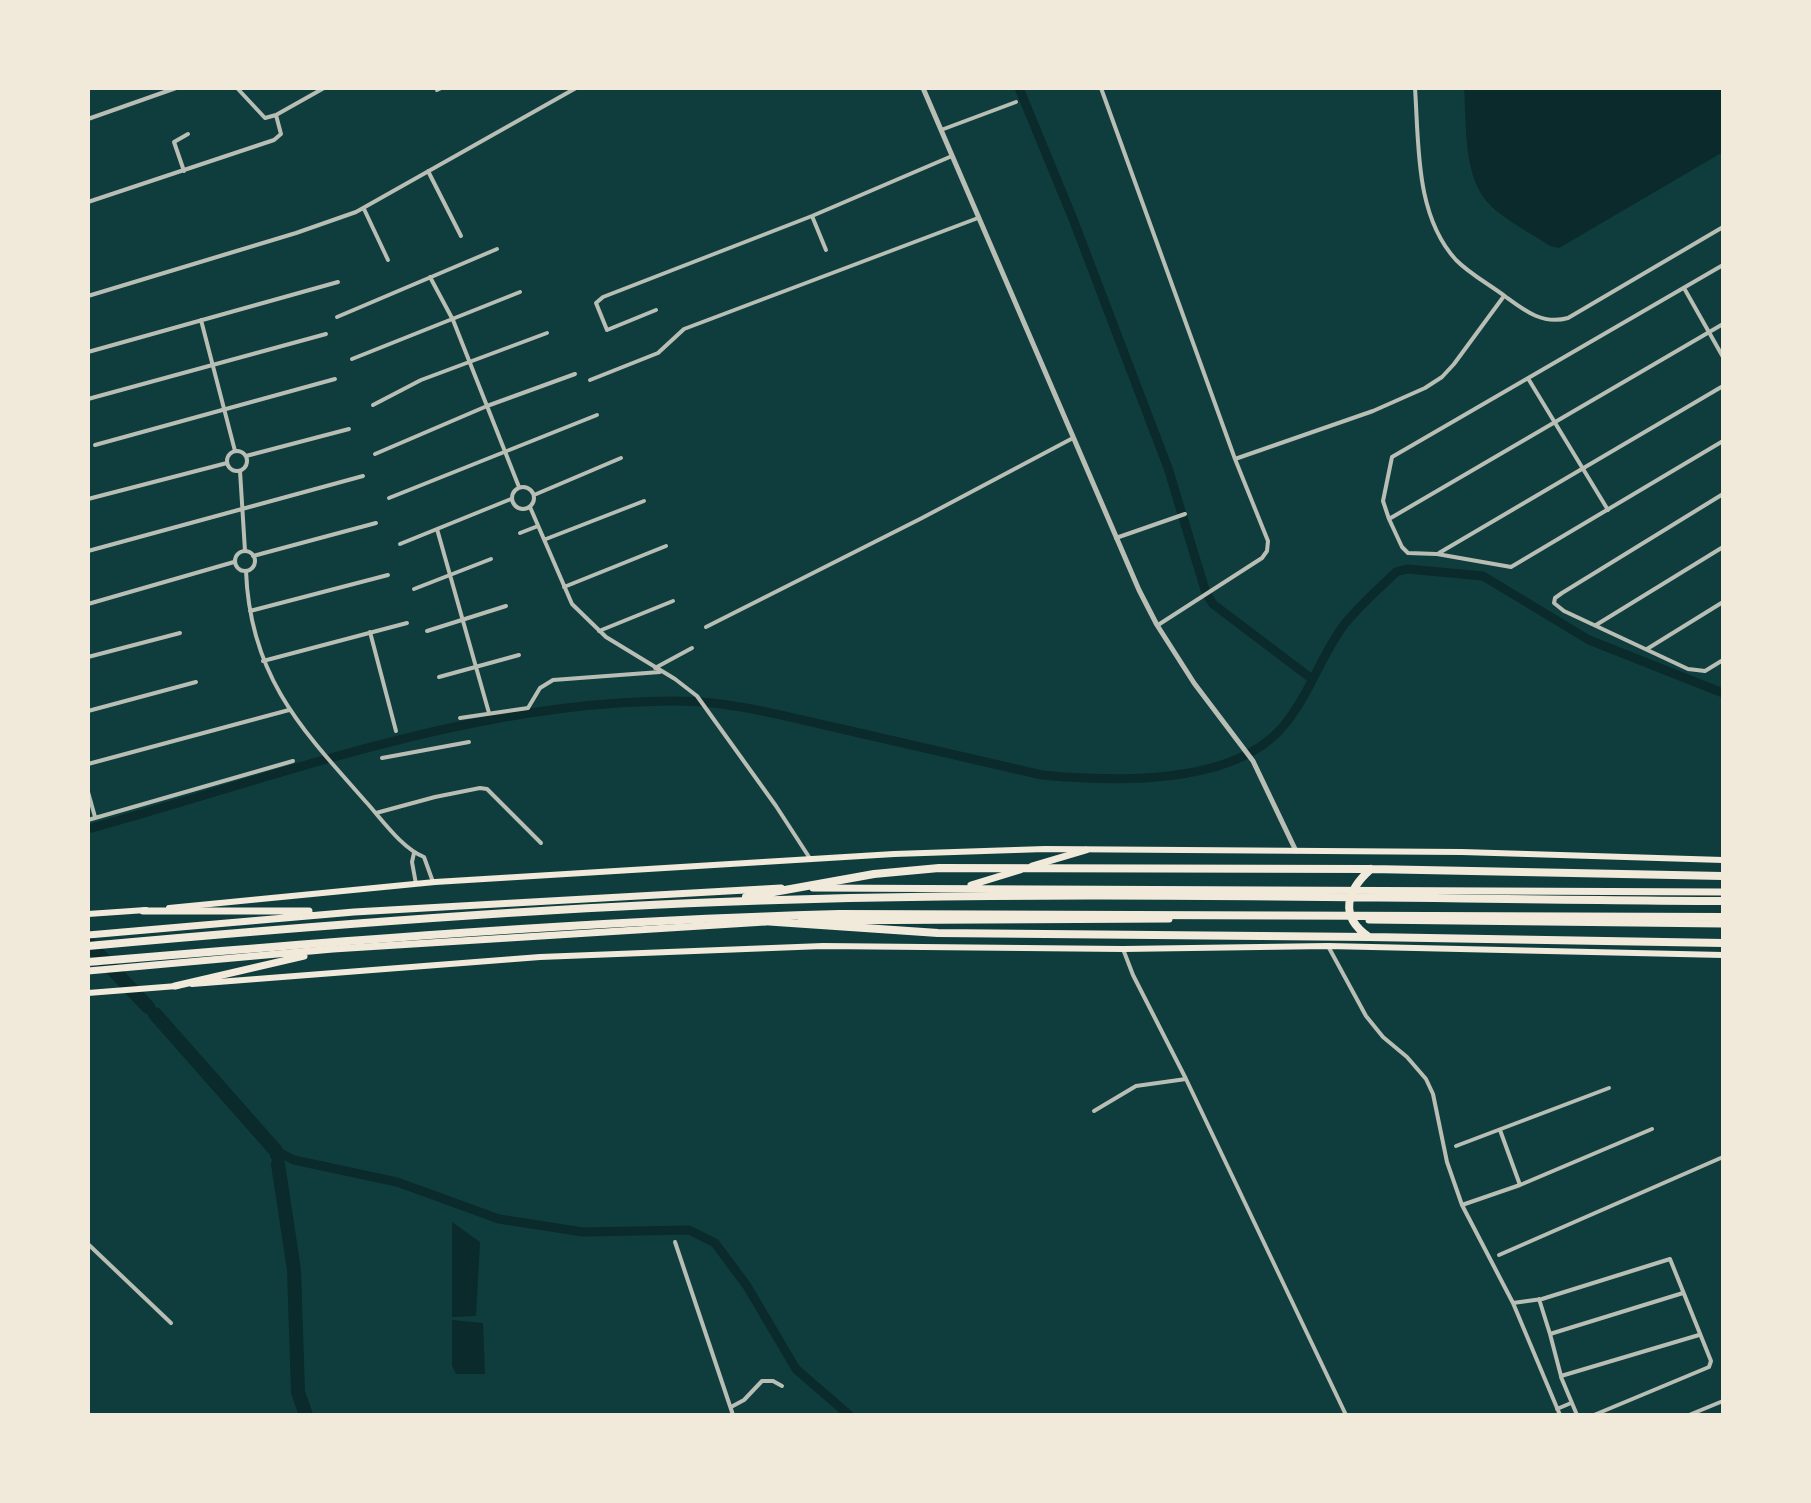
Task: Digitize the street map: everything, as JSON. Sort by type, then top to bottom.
[{"type":"highway","points":[[965,887],[1086,850]]},
{"type":"highway","points":[[719,902],[874,874],[939,868],[1371,869],[1723,876]]},
{"type":"highway","points":[[1369,937],[1354,924],[1349,901],[1354,887],[1371,869]]},
{"type":"highway","points":[[88,935],[354,912],[679,892],[862,887],[1723,892]]},
{"type":"highway","points":[[88,946],[468,916],[719,902],[1008,897],[1723,901]]},
{"type":"highway","points":[[143,911],[354,912]]},
{"type":"highway","points":[[88,962],[349,940],[718,918],[1056,913],[1723,917]]},
{"type":"highway","points":[[718,918],[938,933],[1723,943]]},
{"type":"highway","points":[[92,970],[333,949],[717,923],[862,918],[1001,921],[1244,918],[1723,924]]},
{"type":"highway","points":[[175,986],[333,949]]},
{"type":"main road","points":[[88,914],[433,882],[894,854],[1045,849],[1462,852],[1723,860]]},
{"type":"main road","points":[[88,993],[642,951],[839,946],[1123,949],[1328,946],[1723,955]]},
{"type":"street","points":[[88,119],[176,88]]},
{"type":"street","points":[[237,88],[262,117],[276,115],[324,88]]},
{"type":"street","points":[[301,88],[308,96]]},
{"type":"street","points":[[88,296],[296,233],[364,209],[576,88]]},
{"type":"street","points":[[923,88],[1116,538],[1157,625],[1194,683],[1253,761],[1297,851]]},
{"type":"street","points":[[1101,88],[1235,459],[1268,541],[1262,558],[1157,625]]},
{"type":"street","points":[[1415,88],[1423,176],[1431,218],[1446,248],[1457,261],[1523,311],[1551,320],[1568,318],[1723,227]]},
{"type":"street","points":[[941,130],[1016,102]]},
{"type":"street","points":[[88,202],[278,138],[281,134],[276,115]]},
{"type":"street","points":[[184,171],[174,142],[188,134]]},
{"type":"street","points":[[656,310],[607,330],[596,303],[600,298],[812,216],[952,156]]},
{"type":"street","points":[[428,171],[461,236]]},
{"type":"street","points":[[364,209],[388,260]]},
{"type":"street","points":[[812,216],[826,250]]},
{"type":"street","points":[[590,380],[658,353],[684,329],[978,218]]},
{"type":"street","points":[[337,317],[497,249]]},
{"type":"street","points":[[1723,265],[1392,457],[1383,497],[1389,519],[1405,551],[1511,567],[1723,441]]},
{"type":"street","points":[[430,277],[453,320],[519,487]]},
{"type":"street","points":[[88,352],[338,282]]},
{"type":"street","points":[[1684,288],[1723,357]]},
{"type":"street","points":[[352,359],[520,292]]},
{"type":"street","points":[[1235,459],[1373,411],[1425,388],[1454,364],[1505,295]]},
{"type":"street","points":[[201,320],[235,451]]},
{"type":"street","points":[[1389,519],[1723,324]]},
{"type":"street","points":[[373,405],[421,380],[547,333]]},
{"type":"street","points":[[88,399],[326,334]]},
{"type":"street","points":[[375,454],[487,406],[575,374]]},
{"type":"street","points":[[95,445],[335,379]]},
{"type":"street","points":[[1529,380],[1608,510]]},
{"type":"street","points":[[1437,554],[1723,386]]},
{"type":"street","points":[[389,498],[597,415]]},
{"type":"street","points":[[246,456],[349,429]]},
{"type":"street","points":[[706,627],[1073,438]]},
{"type":"street","points":[[240,471],[231,469],[227,463],[229,454],[235,451],[242,452],[247,463],[240,471],[245,551]]},
{"type":"street","points":[[621,458],[534,495],[530,507],[572,604],[599,631],[697,696],[776,806],[811,861]]},
{"type":"street","points":[[88,499],[227,463]]},
{"type":"street","points":[[88,551],[363,476]]},
{"type":"street","points":[[400,544],[511,499],[519,487],[528,488],[534,495]]},
{"type":"street","points":[[1723,494],[1555,598],[1557,608],[1698,672],[1723,660]]},
{"type":"street","points":[[511,499],[518,509],[530,507]]},
{"type":"street","points":[[545,540],[644,501]]},
{"type":"street","points":[[1116,538],[1185,514]]},
{"type":"street","points":[[245,551],[253,556],[376,523]]},
{"type":"street","points":[[520,533],[538,526]]},
{"type":"street","points":[[437,529],[489,713]]},
{"type":"street","points":[[564,587],[666,546]]},
{"type":"street","points":[[1595,626],[1723,547]]},
{"type":"street","points":[[245,551],[236,555],[234,562],[237,568],[246,571]]},
{"type":"street","points":[[246,571],[254,565],[253,556]]},
{"type":"street","points":[[414,589],[491,559]]},
{"type":"street","points":[[88,604],[234,562]]},
{"type":"street","points":[[246,571],[250,611],[263,661],[289,710],[376,813],[414,853],[424,857],[433,882]]},
{"type":"street","points":[[250,611],[388,575]]},
{"type":"street","points":[[599,631],[673,601]]},
{"type":"street","points":[[1646,649],[1723,602]]},
{"type":"street","points":[[427,631],[506,606]]},
{"type":"street","points":[[263,661],[407,623]]},
{"type":"street","points":[[370,632],[396,731]]},
{"type":"street","points":[[88,657],[180,633]]},
{"type":"street","points":[[655,668],[692,648]]},
{"type":"street","points":[[439,677],[519,655]]},
{"type":"street","points":[[460,718],[528,708],[540,688],[553,680],[662,672]]},
{"type":"street","points":[[88,711],[196,682]]},
{"type":"street","points":[[88,764],[289,710]]},
{"type":"street","points":[[382,758],[469,742]]},
{"type":"street","points":[[88,820],[293,761]]},
{"type":"street","points":[[376,813],[435,797],[487,789],[541,843]]},
{"type":"street","points":[[88,792],[95,818]]},
{"type":"street","points":[[414,853],[412,862],[416,884]]},
{"type":"street","points":[[1328,946],[1366,1016],[1426,1079],[1433,1094],[1447,1162],[1462,1205],[1513,1303],[1559,1412],[1571,1403]]},
{"type":"street","points":[[1123,949],[1346,1415]]},
{"type":"street","points":[[1094,1111],[1136,1086],[1186,1079]]},
{"type":"street","points":[[1456,1146],[1609,1088]]},
{"type":"street","points":[[1462,1205],[1520,1185],[1652,1129]]},
{"type":"street","points":[[1500,1130],[1520,1185]]},
{"type":"street","points":[[1499,1255],[1723,1157]]},
{"type":"street","points":[[675,1242],[733,1415]]},
{"type":"street","points":[[88,1244],[171,1323]]},
{"type":"street","points":[[1513,1303],[1539,1299],[1670,1259],[1711,1361],[1708,1368],[1594,1415]]},
{"type":"street","points":[[1550,1334],[1683,1293]]},
{"type":"street","points":[[1539,1299],[1561,1376],[1577,1415]]},
{"type":"street","points":[[1561,1376],[1699,1335]]},
{"type":"street","points":[[731,1407],[744,1400],[762,1381],[773,1381],[782,1386]]},
{"type":"street","points":[[1689,1415],[1723,1401]]},
{"type":"street","points":[[1702,1410],[1706,1415]]},
{"type":"water","points":[[1464,88],[1723,88],[1723,152],[1559,248],[1550,246],[1505,218],[1482,195],[1475,182],[1468,151]]},
{"type":"water","points":[[452,1222],[480,1242],[476,1316],[452,1317]]},
{"type":"water","points":[[452,1320],[483,1323],[485,1374],[456,1374],[452,1365]]},
{"type":"waterway","points":[[1019,88],[1073,219],[1168,468],[1206,593],[1213,604],[1312,679]]},
{"type":"waterway","points":[[88,829],[378,745],[526,714],[601,704],[676,701],[739,707],[1042,775],[1138,778],[1206,769],[1236,759],[1263,744],[1285,724],[1347,621],[1396,572],[1407,569],[1483,576],[1589,640],[1723,693]]},
{"type":"waterway","points":[[88,943],[148,1007]]},
{"type":"waterway","points":[[155,1014],[277,1155]]},
{"type":"waterway","points":[[276,1151],[294,1160],[397,1182],[499,1219],[583,1232],[689,1230],[715,1243],[747,1286],[796,1369],[849,1415]]},
{"type":"waterway","points":[[278,1164],[294,1270],[298,1392],[306,1415]]}]
